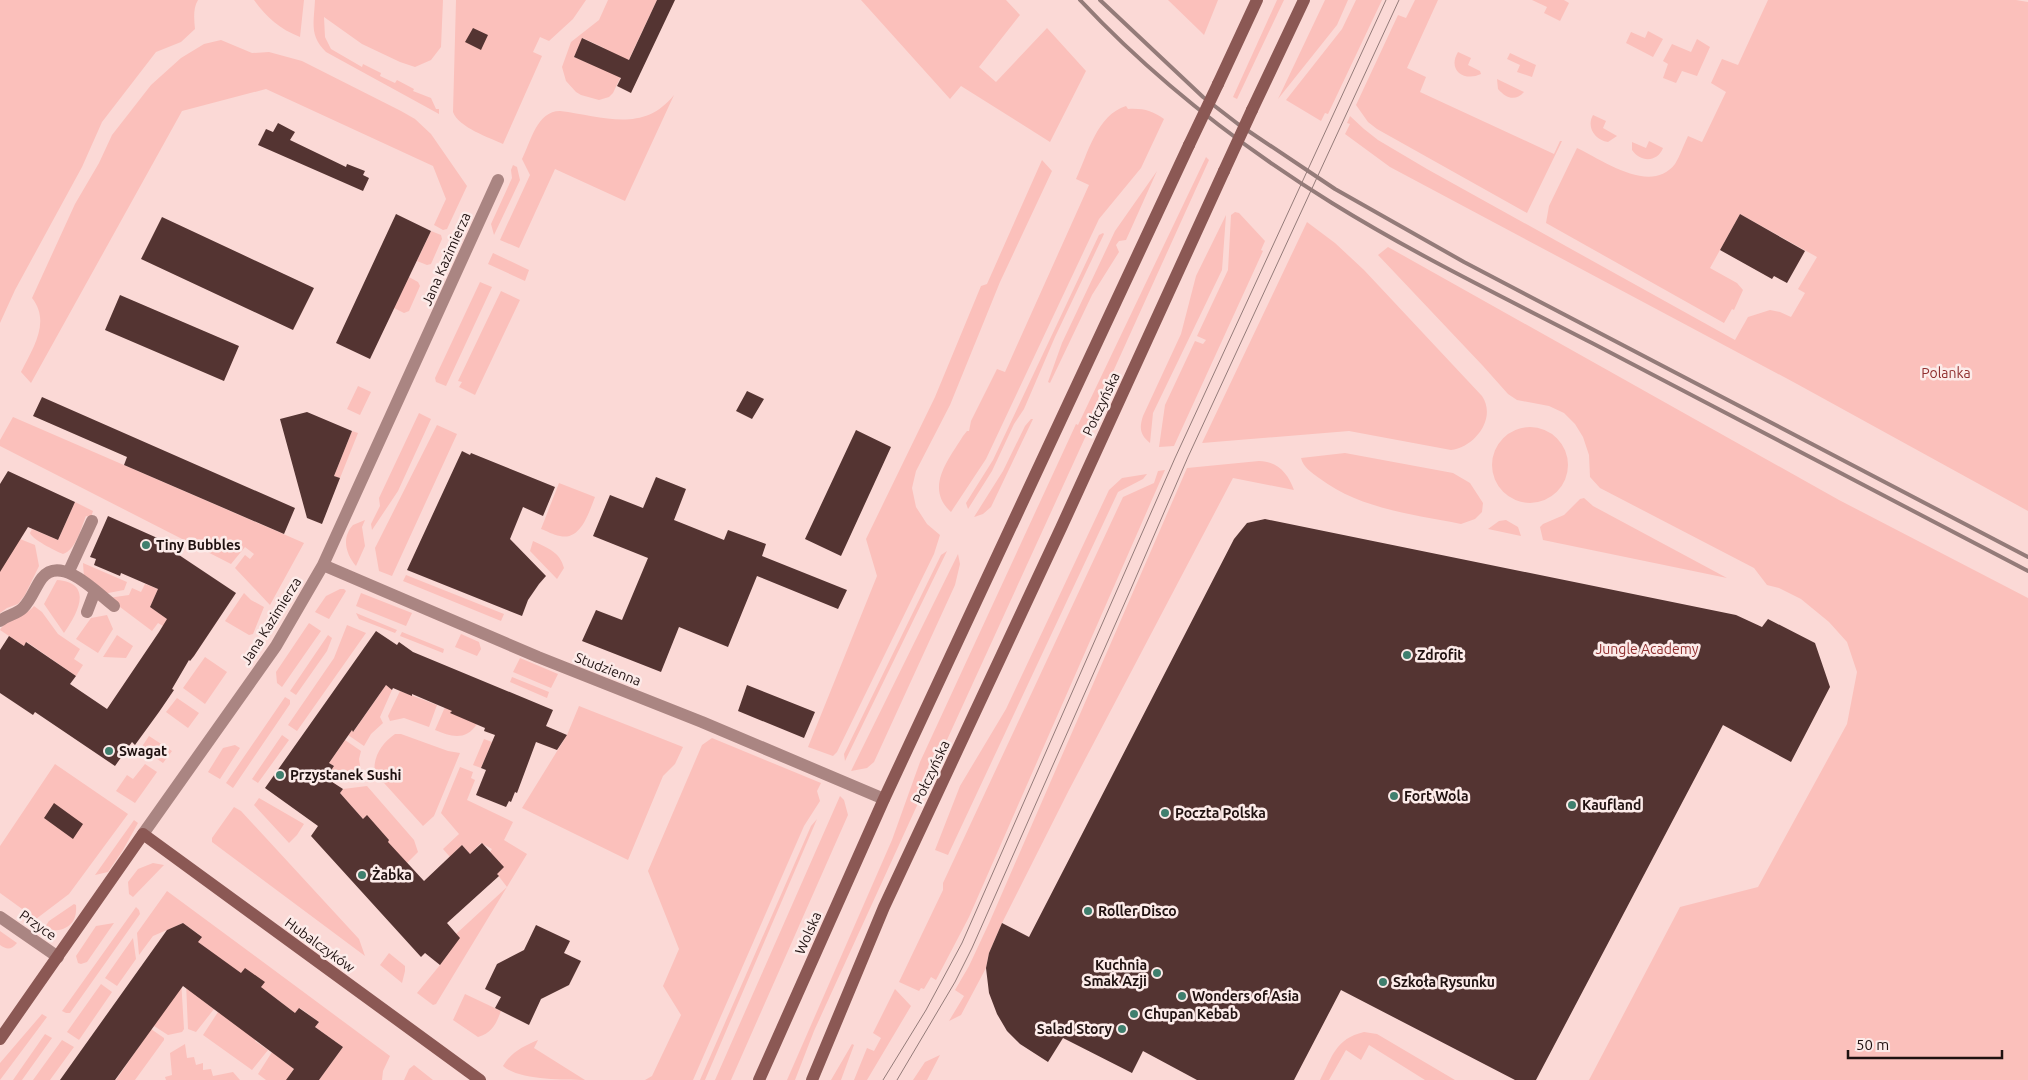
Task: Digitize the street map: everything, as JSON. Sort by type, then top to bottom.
[{"type":"main road","points":[[884,799],[1256,0]]},
{"type":"main road","name":"Połczyńska","points":[[812,1080],[884,907],[1304,0]]},
{"type":"main road","name":"Wolska","points":[[759,1080],[884,799]]},
{"type":"main road","name":"Jana Kazimierza","points":[[0,1039],[143,834]]},
{"type":"main road","name":"Hubalczyków","points":[[143,834],[480,1080]]},
{"type":"street","name":"Jana Kazimierza","points":[[143,834],[276,646],[322,565],[498,180]]},
{"type":"street","points":[[69,571],[92,521]]},
{"type":"street","name":"Studzienna","points":[[322,565],[530,654],[702,722],[884,799]]},
{"type":"street","points":[[0,621],[23,609],[46,573],[56,569],[69,571],[114,606]]},
{"type":"street","points":[[87,612],[95,592]]},
{"type":"street","name":"Przyce","points":[[0,917],[58,957]]},
{"type":"green space","points":[[0,0],[198,0],[194,18],[195,29],[181,42],[156,52],[102,122],[82,167],[15,290],[0,323]]},
{"type":"green space","points":[[254,0],[304,0],[300,37],[274,22]]},
{"type":"green space","points":[[315,0],[443,0],[441,47],[431,60],[415,67],[362,44],[324,17],[325,37],[331,49],[362,67],[363,64],[381,73],[380,76],[395,83],[397,80],[414,89],[413,91],[431,98],[436,109],[439,109],[439,114],[326,52],[315,34]]},
{"type":"green space","points":[[456,0],[586,0],[573,19],[549,41],[540,37],[533,52],[542,56],[503,144],[468,127],[453,112]]},
{"type":"green space","points":[[608,0],[657,0],[613,93],[609,97],[599,100],[576,92],[566,81],[562,67],[571,42],[599,20]],"holes":[[[583,38],[604,48],[596,66],[574,57]]]},
{"type":"green space","points":[[861,0],[1006,0],[1020,15],[979,67],[996,82],[1047,28],[1086,71],[1050,142],[961,86],[950,99]]},
{"type":"green space","points":[[1168,0],[1218,0],[1204,35],[1200,31]]},
{"type":"green space","points":[[1277,0],[1284,0],[1237,99],[1233,97]]},
{"type":"green space","points":[[1325,0],[1348,0],[1337,25],[1278,99]]},
{"type":"green space","points":[[1356,0],[1382,0],[1328,114],[1325,113],[1321,121],[1286,100],[1342,29]]},
{"type":"green space","points":[[1415,0],[1438,0],[1407,68],[1426,77],[1420,92],[1554,154],[1560,141],[1562,141],[1527,213],[1377,129],[1368,122],[1356,105],[1398,15],[1406,18]]},
{"type":"green space","points":[[1532,0],[1564,0],[1569,3],[1560,21],[1544,13],[1547,7]]},
{"type":"green space","name":"Polanka","points":[[1768,0],[2016,0],[2028,2],[2028,511],[1797,384],[1390,167],[1345,134],[1350,124],[1347,123],[1350,116],[1378,140],[1427,169],[1735,340],[1748,317],[1770,310],[1791,317],[1805,293],[1798,289],[1817,257],[1740,214],[1710,268],[1737,283],[1743,290],[1734,310],[1732,309],[1724,323],[1546,223],[1549,206],[1577,148],[1627,172],[1641,176],[1653,176],[1665,173],[1675,164],[1688,136],[1702,142],[1726,92],[1711,83],[1722,59],[1738,65]]},
{"type":"green space","points":[[1648,31],[1663,39],[1653,57],[1626,43],[1631,32],[1645,38]]},
{"type":"green space","points":[[1697,39],[1710,47],[1697,76],[1682,71],[1676,83],[1663,78],[1668,64],[1663,61],[1672,44],[1691,52]]},
{"type":"green space","points":[[221,40],[252,53],[269,52],[302,61],[415,119],[431,134],[467,186],[447,229],[443,230],[434,225],[446,199],[433,166],[266,89],[182,111],[31,383],[21,372],[35,344],[40,326],[40,316],[32,298],[75,204],[99,163],[112,135],[151,85],[181,58],[204,44]]},
{"type":"green space","points":[[1458,52],[1471,58],[1468,65],[1480,71],[1481,74],[1469,76],[1459,73],[1455,64]]},
{"type":"green space","points":[[1510,53],[1536,65],[1532,77],[1517,72],[1520,65],[1507,59]]},
{"type":"green space","points":[[1497,79],[1524,92],[1514,98],[1507,97],[1498,89]]},
{"type":"green space","points":[[674,95],[625,201],[555,169],[519,248],[500,240],[530,175],[522,159],[536,128],[546,116],[552,112],[560,111],[621,120],[635,119],[649,115],[662,107]]},
{"type":"green space","points":[[1126,106],[1128,109],[1152,112],[1164,119],[1141,168],[1099,219],[986,459],[951,512],[943,503],[940,493],[939,483],[946,464],[963,436],[969,431],[971,421],[997,369],[1005,372],[1089,185],[1076,179],[1089,147],[1108,118]]},
{"type":"green space","points":[[1593,115],[1606,121],[1603,128],[1617,136],[1608,142],[1599,139],[1591,128]]},
{"type":"green space","points":[[1649,141],[1663,148],[1657,156],[1644,159],[1632,150],[1632,142],[1646,148]]},
{"type":"green space","points":[[1206,157],[1209,160],[1088,427],[1089,429],[814,1031],[795,1080],[787,1080],[892,840],[920,762],[1076,424],[1078,425]]},
{"type":"green space","points":[[1042,160],[1052,171],[1000,282],[950,405],[916,471],[912,488],[916,507],[927,524],[940,535],[934,554],[837,752],[833,756],[808,747],[877,576],[866,539],[935,397],[981,286],[987,284]]},
{"type":"green space","points":[[513,165],[517,167],[520,180],[494,235],[491,224],[512,178],[511,170]]},
{"type":"green space","points":[[1157,171],[1126,240],[1119,241],[1116,245],[1119,252],[1092,295],[1050,383],[1048,382],[1062,343],[1115,231]]},
{"type":"green space","points":[[1235,212],[1239,213],[1265,241],[1261,250],[1263,251],[1174,446],[1159,447],[1165,405],[1195,341],[1203,344],[1206,340],[1197,336],[1228,270],[1231,215]]},
{"type":"green space","points":[[1226,215],[1222,270],[1153,413],[1150,443],[1141,431],[1143,416],[1181,334],[1196,276]]},
{"type":"green space","points":[[1307,222],[1335,243],[1364,270],[1482,396],[1487,413],[1485,422],[1481,430],[1468,443],[1460,448],[1451,450],[1349,431],[1202,443]]},
{"type":"green space","points":[[431,231],[441,235],[442,239],[431,264],[427,265],[417,261]]},
{"type":"green space","points":[[1103,233],[1024,409],[1014,424],[992,471],[968,509],[966,503],[993,460],[1099,235]]},
{"type":"green space","points":[[1388,247],[1839,500],[2028,598],[2028,1080],[1589,1080],[1680,907],[1758,887],[1847,724],[1857,672],[1847,642],[1829,622],[1801,599],[1779,588],[1767,585],[1754,568],[1600,488],[1590,477],[1589,455],[1583,437],[1575,424],[1564,413],[1549,406],[1517,400],[1508,394],[1378,255]]},
{"type":"green space","points":[[493,253],[529,270],[525,281],[488,264]]},
{"type":"green space","points":[[409,277],[418,282],[420,286],[409,311],[404,313],[394,308]]},
{"type":"green space","points":[[480,282],[492,287],[446,386],[436,382],[435,378]]},
{"type":"green space","points":[[501,291],[520,300],[475,395],[459,387],[462,382],[458,381]]},
{"type":"green space","points":[[358,386],[371,392],[360,415],[347,409]]},
{"type":"green space","points":[[419,413],[431,419],[398,491],[372,530],[371,524],[380,506],[379,498]]},
{"type":"green space","points":[[13,417],[304,543],[270,605],[235,568],[245,555],[250,559],[254,554],[245,547],[231,564],[0,446],[0,440]]},
{"type":"green space","points":[[1033,419],[991,507],[983,514],[974,517],[1003,471],[1025,426]]},
{"type":"green space","points":[[437,425],[457,434],[392,576],[379,571],[375,548]]},
{"type":"green space","points":[[1530,427],[1544,430],[1557,438],[1565,451],[1568,465],[1565,479],[1557,492],[1544,500],[1530,503],[1516,500],[1503,492],[1495,479],[1492,465],[1495,451],[1503,438],[1516,430]]},
{"type":"green space","points":[[352,431],[358,433],[340,478],[334,476]]},
{"type":"green space","points":[[1345,453],[1453,473],[1470,483],[1483,503],[1482,512],[1475,519],[1461,524],[1369,504],[1352,497],[1319,478],[1306,467],[1301,458]]},
{"type":"green space","points":[[1259,461],[1271,463],[1281,469],[1289,478],[1294,490],[1233,478],[1069,790],[1002,923],[989,953],[986,968],[961,1015],[949,1021],[964,996],[955,990],[969,966],[990,921],[1187,468]]},
{"type":"green space","points":[[1165,470],[969,917],[936,980],[931,977],[924,989],[921,988],[919,991],[899,982],[943,890],[943,883],[1123,497],[1154,483],[1158,471]]},
{"type":"green space","points":[[1147,474],[1143,479],[1118,492],[948,855],[935,850],[960,786],[1006,709],[1109,490],[1122,478]]},
{"type":"green space","points":[[559,483],[595,497],[587,517],[579,530],[567,536],[557,535],[541,529]]},
{"type":"green space","points":[[1584,498],[1593,506],[1727,578],[1543,540],[1540,527],[1564,515],[1580,499]]},
{"type":"green space","points":[[75,502],[93,511],[91,517],[86,516],[75,543],[68,552],[63,554],[44,545],[32,536],[30,533],[32,529],[58,540]]},
{"type":"green space","points":[[365,520],[362,527],[365,546],[356,566],[347,551],[347,535],[353,525]]},
{"type":"green space","points":[[1506,520],[1518,527],[1521,536],[1488,529],[1499,521]]},
{"type":"green space","points":[[20,539],[35,545],[39,566],[25,595],[18,604],[0,613],[0,565]]},
{"type":"green space","points":[[533,541],[553,551],[560,558],[564,568],[557,579],[530,551]]},
{"type":"green space","points":[[947,551],[845,761],[844,754],[941,555]]},
{"type":"green space","points":[[958,554],[960,564],[955,585],[874,762],[867,768],[851,771]]},
{"type":"green space","points":[[83,563],[127,582],[124,590],[103,594],[84,578]]},
{"type":"green space","points":[[406,575],[504,614],[501,621],[403,581]]},
{"type":"green space","points":[[57,580],[68,582],[76,587],[80,600],[74,617],[64,633],[44,604]]},
{"type":"green space","points":[[145,584],[158,589],[150,607],[168,619],[163,626],[158,623],[152,631],[108,598],[129,595],[132,588],[141,592]]},
{"type":"green space","points":[[340,589],[346,591],[329,619],[315,612],[326,596]]},
{"type":"green space","points":[[244,593],[251,600],[264,607],[253,634],[249,635],[225,621]]},
{"type":"green space","points":[[361,593],[412,613],[406,626],[356,606]]},
{"type":"green space","points":[[34,606],[42,612],[58,634],[80,649],[74,659],[83,665],[76,676],[27,642],[24,646],[0,630],[6,623]]},
{"type":"green space","points":[[356,613],[397,630],[395,633],[359,619]]},
{"type":"green space","points":[[107,615],[113,629],[98,653],[76,639],[91,618]]},
{"type":"green space","points":[[309,623],[321,631],[282,687],[277,683],[276,672]]},
{"type":"green space","points":[[347,625],[366,633],[297,731],[288,725],[334,658]]},
{"type":"green space","points":[[402,632],[444,649],[443,653],[400,636]]},
{"type":"green space","points":[[461,634],[479,642],[481,649],[477,656],[455,647]]},
{"type":"green space","points":[[117,635],[133,646],[126,658],[103,657]]},
{"type":"green space","points":[[328,635],[332,638],[327,651],[296,695],[290,691]]},
{"type":"green space","points":[[205,657],[227,672],[205,704],[183,688]]},
{"type":"green space","points":[[520,658],[558,674],[551,688],[513,672]]},
{"type":"green space","points":[[512,677],[549,692],[547,698],[510,682]]},
{"type":"green space","points":[[386,685],[392,690],[380,717],[383,723],[371,734],[364,746],[348,735],[352,730],[354,731]]},
{"type":"green space","points":[[400,691],[437,705],[429,727],[404,718],[390,721],[388,716]]},
{"type":"green space","points":[[285,697],[290,700],[290,704],[233,788],[226,783]]},
{"type":"green space","points":[[177,698],[199,713],[188,728],[166,712]]},
{"type":"green space","points":[[579,706],[683,747],[675,764],[663,776],[628,860],[522,808],[567,735]]},
{"type":"green space","points":[[445,707],[452,710],[451,713],[477,724],[468,733],[458,736],[452,736],[435,730]]},
{"type":"green space","points":[[395,734],[401,734],[448,751],[460,753],[434,816],[423,826],[375,773],[375,761],[379,750]]},
{"type":"green space","points":[[282,735],[289,740],[258,783],[252,779]]},
{"type":"green space","points":[[149,736],[172,751],[163,763],[141,748]]},
{"type":"green space","points":[[712,738],[821,783],[817,791],[820,801],[804,826],[693,1080],[645,1080],[652,1076],[681,1015],[663,986],[679,949],[648,871],[702,745]]},
{"type":"green space","points":[[484,739],[492,742],[481,768],[473,765]]},
{"type":"green space","points":[[345,740],[361,751],[359,759],[362,778],[344,782],[330,772],[334,766],[329,763]]},
{"type":"green space","points":[[235,745],[240,748],[220,779],[208,772],[223,748]]},
{"type":"green space","points":[[55,764],[128,814],[69,894],[36,919],[0,893],[0,846]]},
{"type":"green space","points":[[145,764],[157,772],[135,803],[116,791],[127,775],[133,779]]},
{"type":"green space","points":[[460,767],[473,772],[471,778],[475,780],[467,800],[513,822],[504,840],[527,854],[507,887],[497,874],[490,852],[492,849],[481,843],[470,854],[462,845],[450,857],[443,849],[459,834],[441,813]]},
{"type":"green space","points":[[367,786],[414,840],[418,852],[407,863],[386,843],[389,840],[379,829],[363,819],[340,793],[343,789]]},
{"type":"green space","points":[[840,796],[844,800],[848,815],[731,1080],[715,1080]]},
{"type":"green space","points":[[259,798],[304,824],[289,843],[254,805]]},
{"type":"green space","points":[[234,807],[241,811],[359,939],[365,956],[212,842],[212,838]]},
{"type":"green space","points":[[817,819],[705,1080],[700,1080],[811,826]]},
{"type":"green space","points":[[134,820],[138,823],[108,872],[95,875]]},
{"type":"green space","points":[[153,863],[164,865],[133,897],[129,894],[128,882],[138,869]]},
{"type":"green space","points":[[507,887],[436,1004],[433,1005],[417,993],[440,965],[456,934]]},
{"type":"green space","points":[[167,891],[390,1056],[383,1071],[382,1080],[319,1080],[343,1047],[315,1027],[319,1022],[300,1008],[295,1013],[261,987],[264,982],[241,973],[196,944],[201,936],[183,923],[153,936],[139,955],[137,933]]},
{"type":"green space","points":[[74,904],[76,905],[76,913],[74,919],[67,927],[50,931],[43,930],[49,921]]},
{"type":"green space","points":[[136,907],[140,914],[70,1013],[62,1011]]},
{"type":"green space","points":[[114,923],[87,962],[78,963],[76,956],[96,926]]},
{"type":"green space","points":[[0,931],[17,943],[9,948],[0,945]]},
{"type":"green space","points":[[133,938],[136,959],[117,986],[105,978]]},
{"type":"green space","points":[[389,953],[405,966],[402,983],[380,965]]},
{"type":"green space","points":[[181,979],[184,1029],[182,1032],[168,1035],[154,1026]]},
{"type":"green space","points":[[186,983],[204,996],[202,1000],[214,1009],[196,1032],[188,1029]]},
{"type":"green space","points":[[101,984],[112,992],[79,1040],[67,1032]]},
{"type":"green space","points":[[895,989],[911,1006],[867,1080],[854,1080],[867,1048],[874,1051],[881,1038],[873,1033]]},
{"type":"green space","points":[[465,994],[501,1011],[493,1027],[487,1033],[478,1037],[453,1020]]},
{"type":"green space","points":[[218,1012],[258,1036],[255,1041],[268,1050],[252,1070],[203,1035]]},
{"type":"green space","points":[[42,1014],[47,1017],[0,1080],[0,1063]]},
{"type":"green space","points":[[151,1029],[164,1038],[164,1040],[135,1080],[116,1080]]},
{"type":"green space","points":[[1364,1032],[1377,1034],[1455,1080],[1425,1080],[1369,1045],[1361,1060],[1346,1050],[1329,1080],[1320,1080],[1332,1056],[1341,1044],[1354,1035]]},
{"type":"green space","points":[[45,1034],[52,1038],[22,1080],[13,1080]]},
{"type":"green space","points":[[62,1040],[74,1047],[50,1080],[33,1080]]},
{"type":"green space","points":[[538,1040],[534,1048],[585,1080],[529,1077],[510,1071],[503,1066],[514,1053]]},
{"type":"green space","points":[[185,1044],[187,1058],[194,1057],[196,1065],[203,1063],[203,1070],[211,1069],[213,1076],[233,1072],[240,1080],[166,1080],[165,1077],[172,1075],[170,1053]]},
{"type":"green space","points":[[852,1044],[854,1045],[841,1080],[831,1080]]},
{"type":"green space","points":[[272,1052],[294,1069],[289,1076],[295,1080],[266,1080],[258,1074]]},
{"type":"green space","points":[[940,1055],[927,1080],[913,1080],[925,1062]]},
{"type":"green space","points":[[414,1065],[433,1080],[404,1080],[409,1069]]},
{"type":"building","points":[[657,0],[675,0],[631,93],[617,86],[621,78],[574,57],[582,38],[629,60]]},
{"type":"building","points":[[473,28],[488,35],[481,50],[465,42]]},
{"type":"building","points":[[278,123],[295,132],[290,140],[346,167],[347,164],[365,171],[363,175],[369,178],[363,191],[258,145],[266,129],[273,132]]},
{"type":"building","points":[[396,214],[431,231],[370,359],[336,343]]},
{"type":"building","points":[[1740,214],[1805,251],[1787,283],[1774,276],[1772,279],[1720,250]]},
{"type":"building","points":[[162,217],[314,288],[293,330],[141,259]]},
{"type":"building","points":[[120,295],[239,346],[224,381],[105,330]]},
{"type":"building","points":[[747,391],[764,399],[752,419],[736,411]]},
{"type":"building","points":[[42,397],[295,508],[284,534],[124,465],[127,457],[33,416]]},
{"type":"building","points":[[307,412],[352,431],[334,476],[340,478],[322,524],[307,518],[280,419]]},
{"type":"building","points":[[856,430],[891,447],[841,556],[805,539]]},
{"type":"building","points":[[462,451],[555,487],[543,516],[523,507],[510,539],[546,576],[528,600],[522,616],[407,570]]},
{"type":"building","points":[[8,471],[75,502],[58,540],[28,527],[0,572],[0,484]]},
{"type":"building","points":[[656,477],[686,489],[674,520],[724,540],[728,530],[766,544],[762,556],[847,590],[838,609],[757,576],[728,647],[679,627],[661,672],[582,641],[596,610],[622,620],[648,558],[593,536],[610,495],[643,508]]},
{"type":"building","points":[[108,516],[182,549],[179,555],[236,593],[194,656],[189,660],[172,689],[174,690],[159,712],[135,745],[132,742],[115,766],[35,712],[33,715],[0,693],[0,650],[9,636],[24,646],[26,642],[76,676],[70,684],[107,709],[167,619],[150,607],[158,589],[121,573],[120,576],[94,565],[96,559],[90,557]]},
{"type":"building","name":"Fort Wola","points":[[1265,519],[1736,615],[1762,627],[1768,619],[1815,643],[1830,687],[1791,762],[1723,725],[1536,1080],[1515,1080],[1341,990],[1294,1080],[1197,1080],[1143,1051],[1132,1073],[1063,1038],[1048,1062],[1020,1044],[1007,1031],[997,1014],[989,993],[986,968],[989,953],[1002,923],[1029,937],[1234,539],[1247,523]]},
{"type":"building","points":[[376,631],[397,645],[399,642],[413,652],[553,710],[546,726],[567,735],[557,750],[536,742],[517,793],[515,792],[511,802],[509,801],[506,807],[476,795],[486,770],[481,768],[495,735],[484,731],[485,728],[450,713],[452,711],[412,694],[412,696],[393,688],[392,690],[386,685],[329,763],[334,766],[326,778],[343,789],[340,793],[363,819],[367,815],[389,840],[388,842],[424,881],[462,845],[470,854],[482,843],[504,867],[497,874],[499,876],[447,923],[460,938],[440,965],[425,953],[421,957],[311,836],[318,826],[265,788]]},
{"type":"building","points":[[747,685],[815,712],[804,738],[738,711]]},
{"type":"building","points":[[54,803],[83,824],[73,839],[44,818]]},
{"type":"building","points":[[183,923],[202,937],[198,942],[241,973],[245,968],[265,982],[261,987],[295,1013],[299,1008],[319,1022],[315,1027],[343,1047],[319,1080],[286,1080],[294,1069],[183,986],[115,1080],[60,1080],[167,930]]},
{"type":"building","points":[[536,925],[570,941],[564,953],[581,961],[569,985],[541,999],[529,1025],[495,1008],[501,997],[485,989],[497,964],[524,950]]},
{"type":"tram line","points":[[883,1080],[926,1010],[962,943],[1175,458],[1386,0]]},
{"type":"tram line","points":[[897,1080],[955,982],[972,948],[1188,457],[1399,0]]},
{"type":"railway","points":[[1080,0],[1138,57],[1199,110],[1231,135],[1332,203],[1461,276],[2028,571]]},
{"type":"railway","points":[[1100,0],[1203,97],[1238,124],[1335,189],[1464,262],[2028,557]]},
{"type":"place","name":"Tiny Bubbles","points":[[146,545]]},
{"type":"place","name":"Zdrofit","points":[[1407,655]]},
{"type":"place","name":"Swagat","points":[[109,751]]},
{"type":"place","name":"Przystanek Sushi","points":[[280,775]]},
{"type":"place","name":"Fort Wola","points":[[1394,796]]},
{"type":"place","name":"Kaufland","points":[[1572,805]]},
{"type":"place","name":"Poczta Polska","points":[[1165,813]]},
{"type":"place","name":"Żabka","points":[[362,875]]},
{"type":"place","name":"Roller Disco","points":[[1088,911]]},
{"type":"place","name":"Kuchnia Smak Azji","points":[[1157,973]]},
{"type":"place","name":"Szkoła Rysunku","points":[[1383,982]]},
{"type":"place","name":"Wonders of Asia","points":[[1182,996]]},
{"type":"place","name":"Chupan Kebab","points":[[1134,1014]]},
{"type":"place","name":"Salad Story","points":[[1122,1029]]},
{"type":"park label","name":"Jungle Academy","points":[[1647,649]]}]
